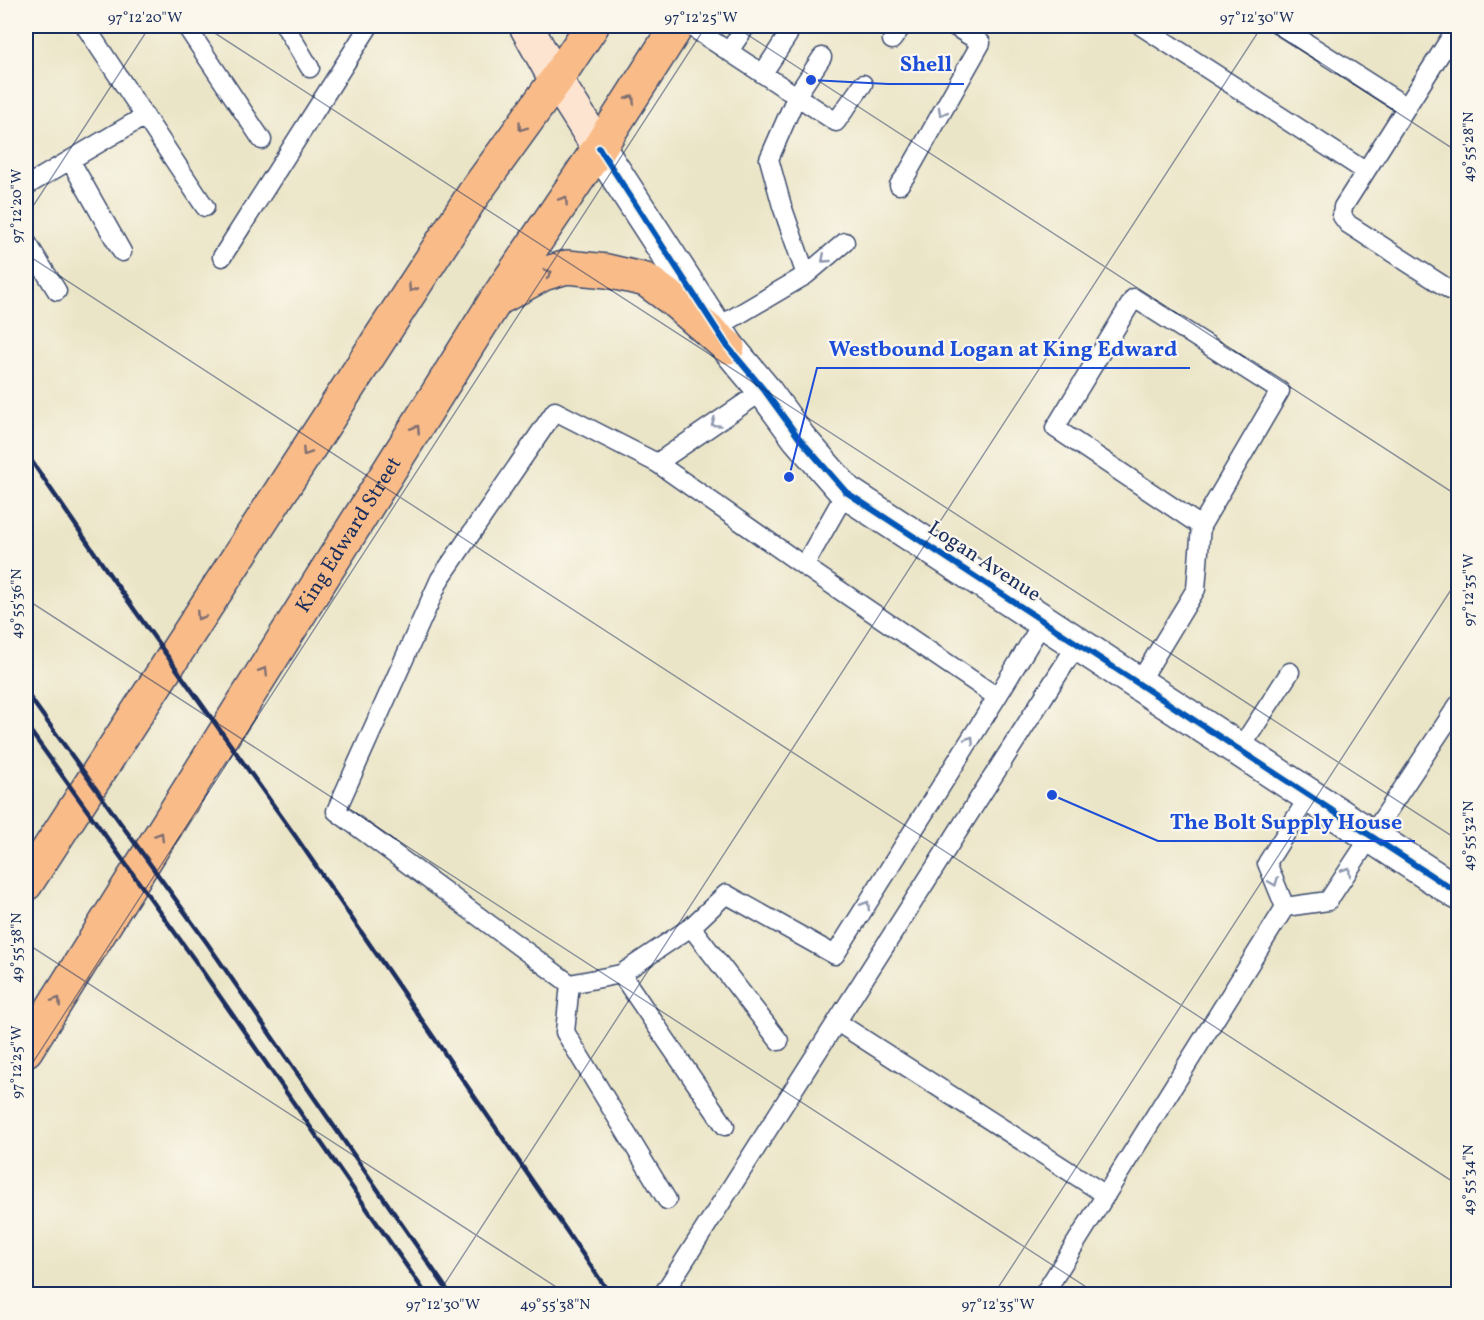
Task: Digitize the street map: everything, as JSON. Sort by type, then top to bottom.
[{"type":"main road","name":"Logan Avenue","points":[[526,26],[556,80],[599,148]]},
{"type":"main road","points":[[26,884],[473,195],[592,26]]},
{"type":"main road","name":"King Edward Street","points":[[26,1050],[496,300],[599,148],[677,26]]},
{"type":"main road","points":[[496,300],[543,274],[567,267],[607,271],[646,280],[722,338]]},
{"type":"street","name":"Logan Avenue","points":[[599,148],[722,338],[799,438],[846,492],[1458,893]]},
{"type":"lane","points":[[85,26],[206,207]]},
{"type":"lane","points":[[186,26],[262,140]]},
{"type":"lane","points":[[285,26],[310,68]]},
{"type":"lane","points":[[222,256],[369,26]]},
{"type":"lane","points":[[690,26],[836,122],[863,84]]},
{"type":"lane","points":[[729,51],[746,26]]},
{"type":"lane","points":[[899,185],[981,43],[954,26]]},
{"type":"lane","points":[[1141,26],[1365,171]]},
{"type":"lane","points":[[1280,26],[1407,107]]},
{"type":"lane","points":[[1458,26],[1343,207],[1342,216],[1348,224],[1458,295]]},
{"type":"lane","points":[[763,73],[788,35]]},
{"type":"lane","points":[[806,275],[782,206],[769,159],[796,95],[822,57]]},
{"type":"lane","points":[[26,186],[145,116]]},
{"type":"lane","points":[[70,160],[122,252]]},
{"type":"lane","points":[[26,241],[57,291]]},
{"type":"lane","points":[[722,338],[806,275],[845,242]]},
{"type":"lane","points":[[1139,683],[1196,589],[1201,526],[1280,391],[1134,298],[1055,428],[1201,526]]},
{"type":"lane","points":[[657,464],[764,390]]},
{"type":"lane","points":[[997,697],[657,464],[555,411],[440,579],[336,811],[570,984],[621,974],[690,927],[726,894],[835,955],[997,697],[1044,620]]},
{"type":"lane","points":[[804,566],[846,492]]},
{"type":"lane","points":[[667,1294],[665,1292],[1078,643]]},
{"type":"lane","points":[[1240,749],[1290,672]]},
{"type":"lane","points":[[1285,907],[1328,901],[1458,705]]},
{"type":"lane","points":[[1285,907],[1267,863],[1310,795]]},
{"type":"lane","points":[[1044,1294],[1285,907]]},
{"type":"lane","points":[[690,927],[779,1041]]},
{"type":"lane","points":[[621,974],[725,1126]]},
{"type":"lane","points":[[570,984],[565,1032],[667,1200]]},
{"type":"lane","points":[[837,1022],[1106,1195]]},
{"type":"railway","points":[[26,453],[296,837],[610,1294]]},
{"type":"railway","points":[[26,692],[207,943],[450,1294]]},
{"type":"railway","points":[[26,725],[196,962],[426,1294]]},
{"type":"cycle path","points":[[599,148],[728,347],[764,390],[799,438],[846,492],[1458,893]]},
{"type":"place","name":"Shell","points":[[811,80]]},
{"type":"place","name":"Westbound Logan at King Edward","points":[[789,477]]},
{"type":"place","name":"The Bolt Supply House","points":[[1052,795]]}]
